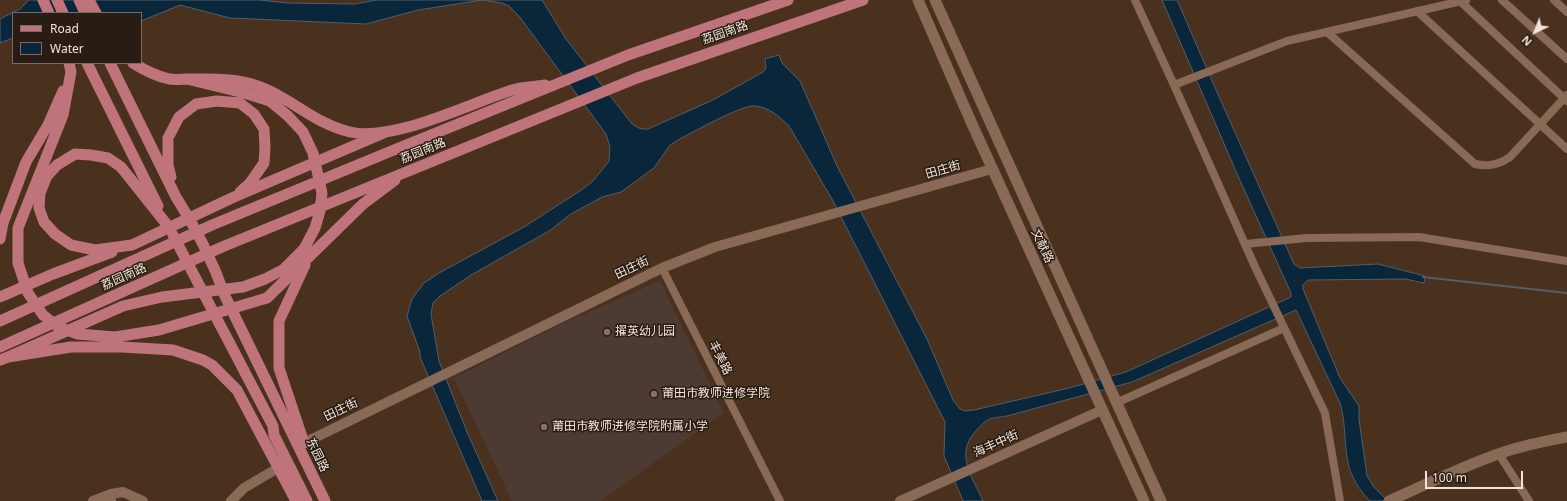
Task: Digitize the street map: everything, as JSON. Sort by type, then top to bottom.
[{"type":"main road","points":[[43,0],[49,12]]},
{"type":"main road","points":[[57,0],[63,12]]},
{"type":"main road","points":[[79,0],[85,12]]},
{"type":"main road","points":[[89,0],[95,12]]},
{"type":"main road","name":"荔园南路","points":[[0,321],[212,225],[628,55],[788,0]]},
{"type":"main road","name":"荔园南路","points":[[0,347],[222,247],[606,90],[863,0]]},
{"type":"main road","name":"文献路","points":[[918,0],[992,169],[1144,501]]},
{"type":"main road","points":[[935,0],[1161,501]]},
{"type":"main road","points":[[87,64],[168,226],[273,426],[274,435],[307,501]]},
{"type":"main road","points":[[110,64],[176,197]]},
{"type":"main road","points":[[135,64],[146,71],[170,79],[230,79],[254,84],[284,98],[314,118],[332,127],[352,132],[377,134],[414,125],[514,89],[561,83]]},
{"type":"main road","points":[[0,239],[3,223],[26,162],[48,125],[70,67]]},
{"type":"main road","points":[[70,67],[63,115],[18,228],[18,263],[28,293],[43,315],[57,326],[77,334],[115,337],[159,330],[267,298],[363,204],[409,170]]},
{"type":"main road","points":[[4,358],[123,306],[162,297],[243,288],[284,269],[304,249],[315,228],[320,211],[322,193],[313,153],[303,132],[288,116],[270,101],[187,79]]},
{"type":"main road","points":[[176,197],[168,165],[168,138],[179,117],[196,104],[217,100],[240,103],[254,114],[264,130],[264,163],[250,183],[234,197]]},
{"type":"main road","points":[[0,297],[52,274],[132,245],[234,197],[386,132]]},
{"type":"main road","points":[[132,245],[95,250],[71,245],[55,234],[44,222],[39,208],[40,192],[47,176],[57,165],[75,154],[108,158],[121,167],[168,226]]},
{"type":"main road","name":"东园路","points":[[176,197],[187,214],[213,266],[225,296],[325,500]]},
{"type":"main road","points":[[308,259],[279,321],[279,368],[325,500]]},
{"type":"main road","points":[[4,358],[71,347],[122,347],[173,350],[203,360],[212,365],[237,390],[296,501]]},
{"type":"main road","points":[[237,390],[279,368]]},
{"type":"main road","points":[[1405,498],[1476,462],[1540,442],[1567,437]]},
{"type":"main road","points":[[1389,501],[1405,498],[1502,459],[1567,444]]},
{"type":"street","points":[[1135,0],[1176,84],[1245,244],[1325,413],[1340,501]]},
{"type":"street","points":[[1502,0],[1567,59]]},
{"type":"street","points":[[1554,0],[1567,12]]},
{"type":"street","points":[[1176,84],[1287,41],[1463,1],[1566,98],[1514,154],[1504,161],[1492,165],[1483,166],[1475,164],[1469,161],[1327,32]]},
{"type":"street","points":[[1417,11],[1567,149]]},
{"type":"street","name":"田庄街","points":[[304,443],[662,268],[715,247],[992,169]]},
{"type":"street","points":[[1245,244],[1307,238],[1419,237],[1567,261]]},
{"type":"street","name":"丰美路","points":[[662,268],[780,501]]},
{"type":"street","points":[[1116,403],[1284,328]]},
{"type":"street","name":"海丰中街","points":[[900,501],[1102,410]]},
{"type":"street","points":[[1502,459],[1529,501]]},
{"type":"street","points":[[231,501],[244,488],[278,468]]},
{"type":"street","points":[[93,501],[111,498],[123,492],[143,501]]},
{"type":"shaded area","points":[[660,281],[724,413],[600,501],[512,501],[454,378],[559,325]]},
{"type":"water","points":[[29,0],[260,0],[287,3],[355,4],[377,0],[482,0],[418,10],[366,24],[230,18],[180,5],[142,21],[142,12],[14,12],[20,9]]},
{"type":"water","points":[[482,0],[542,0],[566,39],[632,124],[642,129],[648,129],[713,100],[763,72],[766,69],[765,59],[779,55],[782,63],[800,81],[837,166],[927,339],[953,400],[960,409],[965,411],[1069,388],[1126,372],[1291,297],[1291,293],[1238,176],[1162,0],[1177,0],[1294,264],[1300,268],[1378,264],[1425,276],[1424,283],[1405,279],[1308,280],[1303,285],[1303,289],[1340,378],[1359,406],[1359,419],[1367,476],[1374,487],[1388,501],[1370,501],[1359,488],[1354,479],[1348,463],[1340,403],[1296,310],[1132,382],[1007,416],[992,418],[986,421],[975,432],[966,449],[967,466],[983,501],[963,501],[944,456],[945,422],[832,199],[789,126],[770,110],[755,106],[729,114],[676,141],[669,146],[654,168],[621,192],[602,197],[571,214],[549,231],[471,275],[440,296],[433,303],[431,314],[439,361],[467,432],[498,501],[482,501],[420,357],[420,352],[407,316],[412,299],[424,283],[439,273],[524,227],[583,189],[594,180],[609,161],[610,147],[606,134],[519,16],[509,6],[502,3]]},
{"type":"water","points":[[12,13],[12,38],[0,43],[0,19]]},
{"type":"waterway","points":[[1423,277],[1567,293]]},
{"type":"place","name":"擢英幼儿园","points":[[607,332]]},
{"type":"place","name":"莆田市教师进修学院","points":[[654,394]]},
{"type":"place","name":"莆田市教师进修学院附属小学","points":[[544,427]]}]
